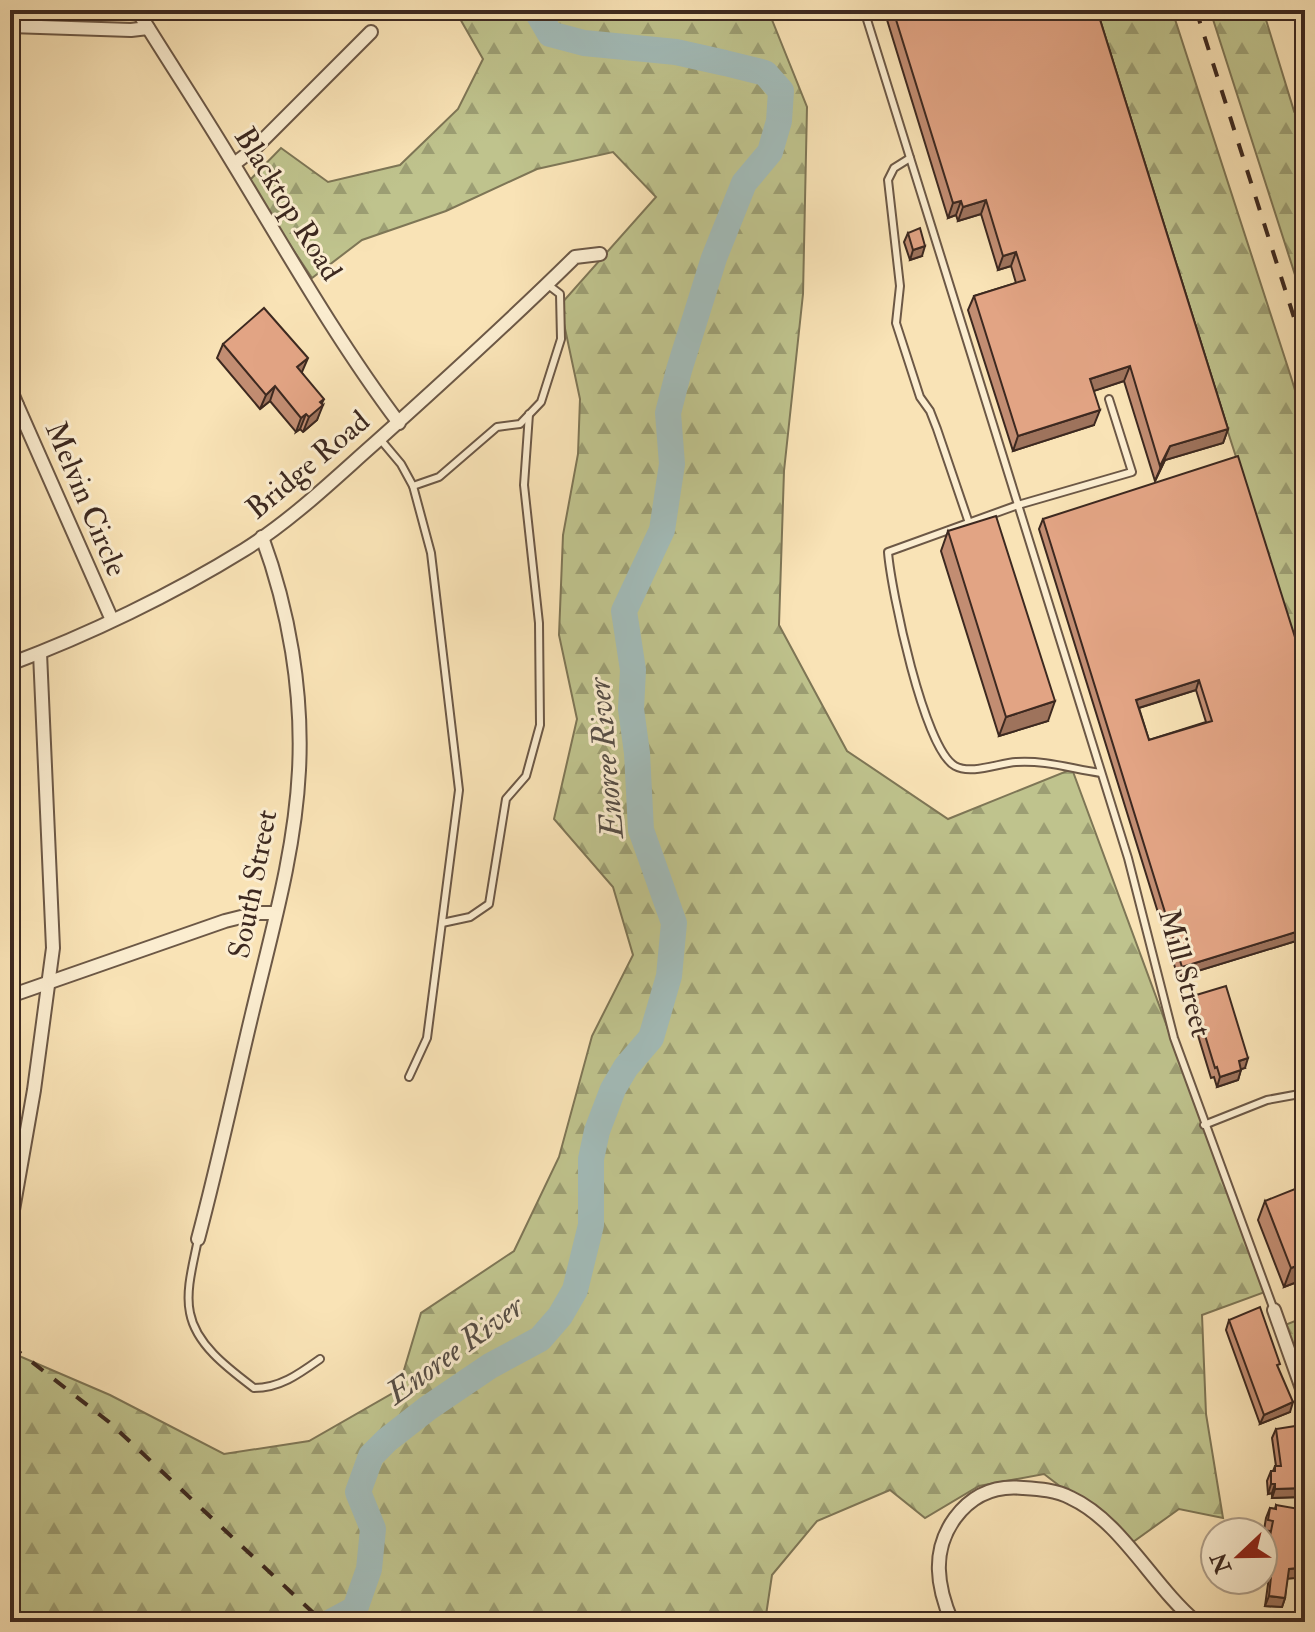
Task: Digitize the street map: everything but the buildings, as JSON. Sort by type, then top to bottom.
[{"type":"street","name":"Blacktop Road","points":[[137,10],[257,206],[399,423]]},
{"type":"street","points":[[10,26],[148,28]]},
{"type":"street","points":[[234,164],[255,148],[371,32]]},
{"type":"street","name":"Bridge Road","points":[[10,664],[112,620],[201,575],[262,537],[300,510],[399,423],[575,257],[600,254]]},
{"type":"street","name":"Melvin Circle","points":[[10,388],[14,406],[112,620]]},
{"type":"street","name":"South Street","points":[[198,1239],[222,1150],[276,913],[299,773],[299,719],[289,635],[262,537]]},
{"type":"street","points":[[10,1227],[49,984],[53,922],[40,653]]},
{"type":"street","points":[[10,996],[225,921],[257,913],[276,913]]},
{"type":"street","name":"Mill Street","points":[[1274,1310],[1305,1397]]},
{"type":"street","points":[[952,1622],[941,1590],[938,1569],[942,1539],[962,1508],[973,1498],[998,1488],[1014,1487],[1063,1494],[1083,1505],[1123,1542],[1166,1595],[1196,1622]]},
{"type":"lane","name":"Mill Street","points":[[864,10],[1131,872],[1158,971],[1163,1004],[1204,1125],[1274,1310]]},
{"type":"lane","points":[[910,158],[894,168],[888,180],[900,286],[896,323],[920,397],[937,429],[969,523]]},
{"type":"lane","points":[[413,486],[439,477],[497,427],[520,424],[541,402],[561,339],[560,294],[547,284]]},
{"type":"lane","points":[[1101,773],[1055,763],[1015,762],[971,769],[956,767],[941,752],[908,661],[890,581],[888,552],[1018,505],[1132,472],[1109,399]]},
{"type":"lane","points":[[442,923],[470,917],[489,904],[506,799],[526,776],[540,725],[539,623],[524,485],[529,414]]},
{"type":"lane","points":[[380,439],[401,464],[413,486],[431,553],[459,790],[427,1038],[409,1077]]},
{"type":"lane","points":[[1204,1125],[1267,1100],[1305,1093]]},
{"type":"lane","points":[[198,1239],[190,1284],[189,1313],[203,1343],[254,1388],[270,1388],[295,1377],[320,1359]]},
{"type":"green space","points":[[455,10],[768,10],[807,107],[803,294],[784,471],[779,625],[847,751],[948,819],[1072,769],[1265,1292],[1202,1315],[1206,1414],[1223,1516],[1179,1509],[1133,1542],[1044,1474],[979,1486],[925,1518],[890,1490],[817,1521],[772,1575],[765,1622],[10,1622],[10,1352],[110,1395],[224,1454],[309,1441],[398,1390],[421,1313],[514,1251],[559,1157],[592,1036],[633,955],[613,887],[554,819],[577,719],[559,635],[563,535],[578,454],[580,399],[560,305],[656,197],[613,152],[537,169],[446,211],[362,240],[312,278],[245,185],[281,148],[328,182],[400,165],[458,109],[483,59]]},
{"type":"green space","points":[[1092,10],[1172,10],[1291,377],[1305,423],[1305,671]]},
{"type":"green space","points":[[1210,10],[1263,10],[1294,111],[1305,100],[1305,306]]},
{"type":"green space","points":[[1305,1317],[1305,1388],[1280,1327]]},
{"type":"waterway","name":"Enoree River","points":[[331,1622],[355,1609],[369,1569],[373,1529],[358,1492],[371,1456],[428,1408],[490,1366],[540,1339],[560,1316],[575,1290],[591,1225],[591,1159],[597,1131],[613,1089],[626,1067],[651,1038],[669,976],[674,923],[641,830],[631,709],[633,670],[624,611],[662,530],[672,464],[668,413],[714,258],[744,183],[770,152],[779,121],[781,91],[765,73],[676,52],[584,43],[550,34],[536,10]]},
{"type":"railway","points":[[1196,10],[1305,352]]},
{"type":"railway","points":[[10,1345],[109,1422],[323,1622]]}]
